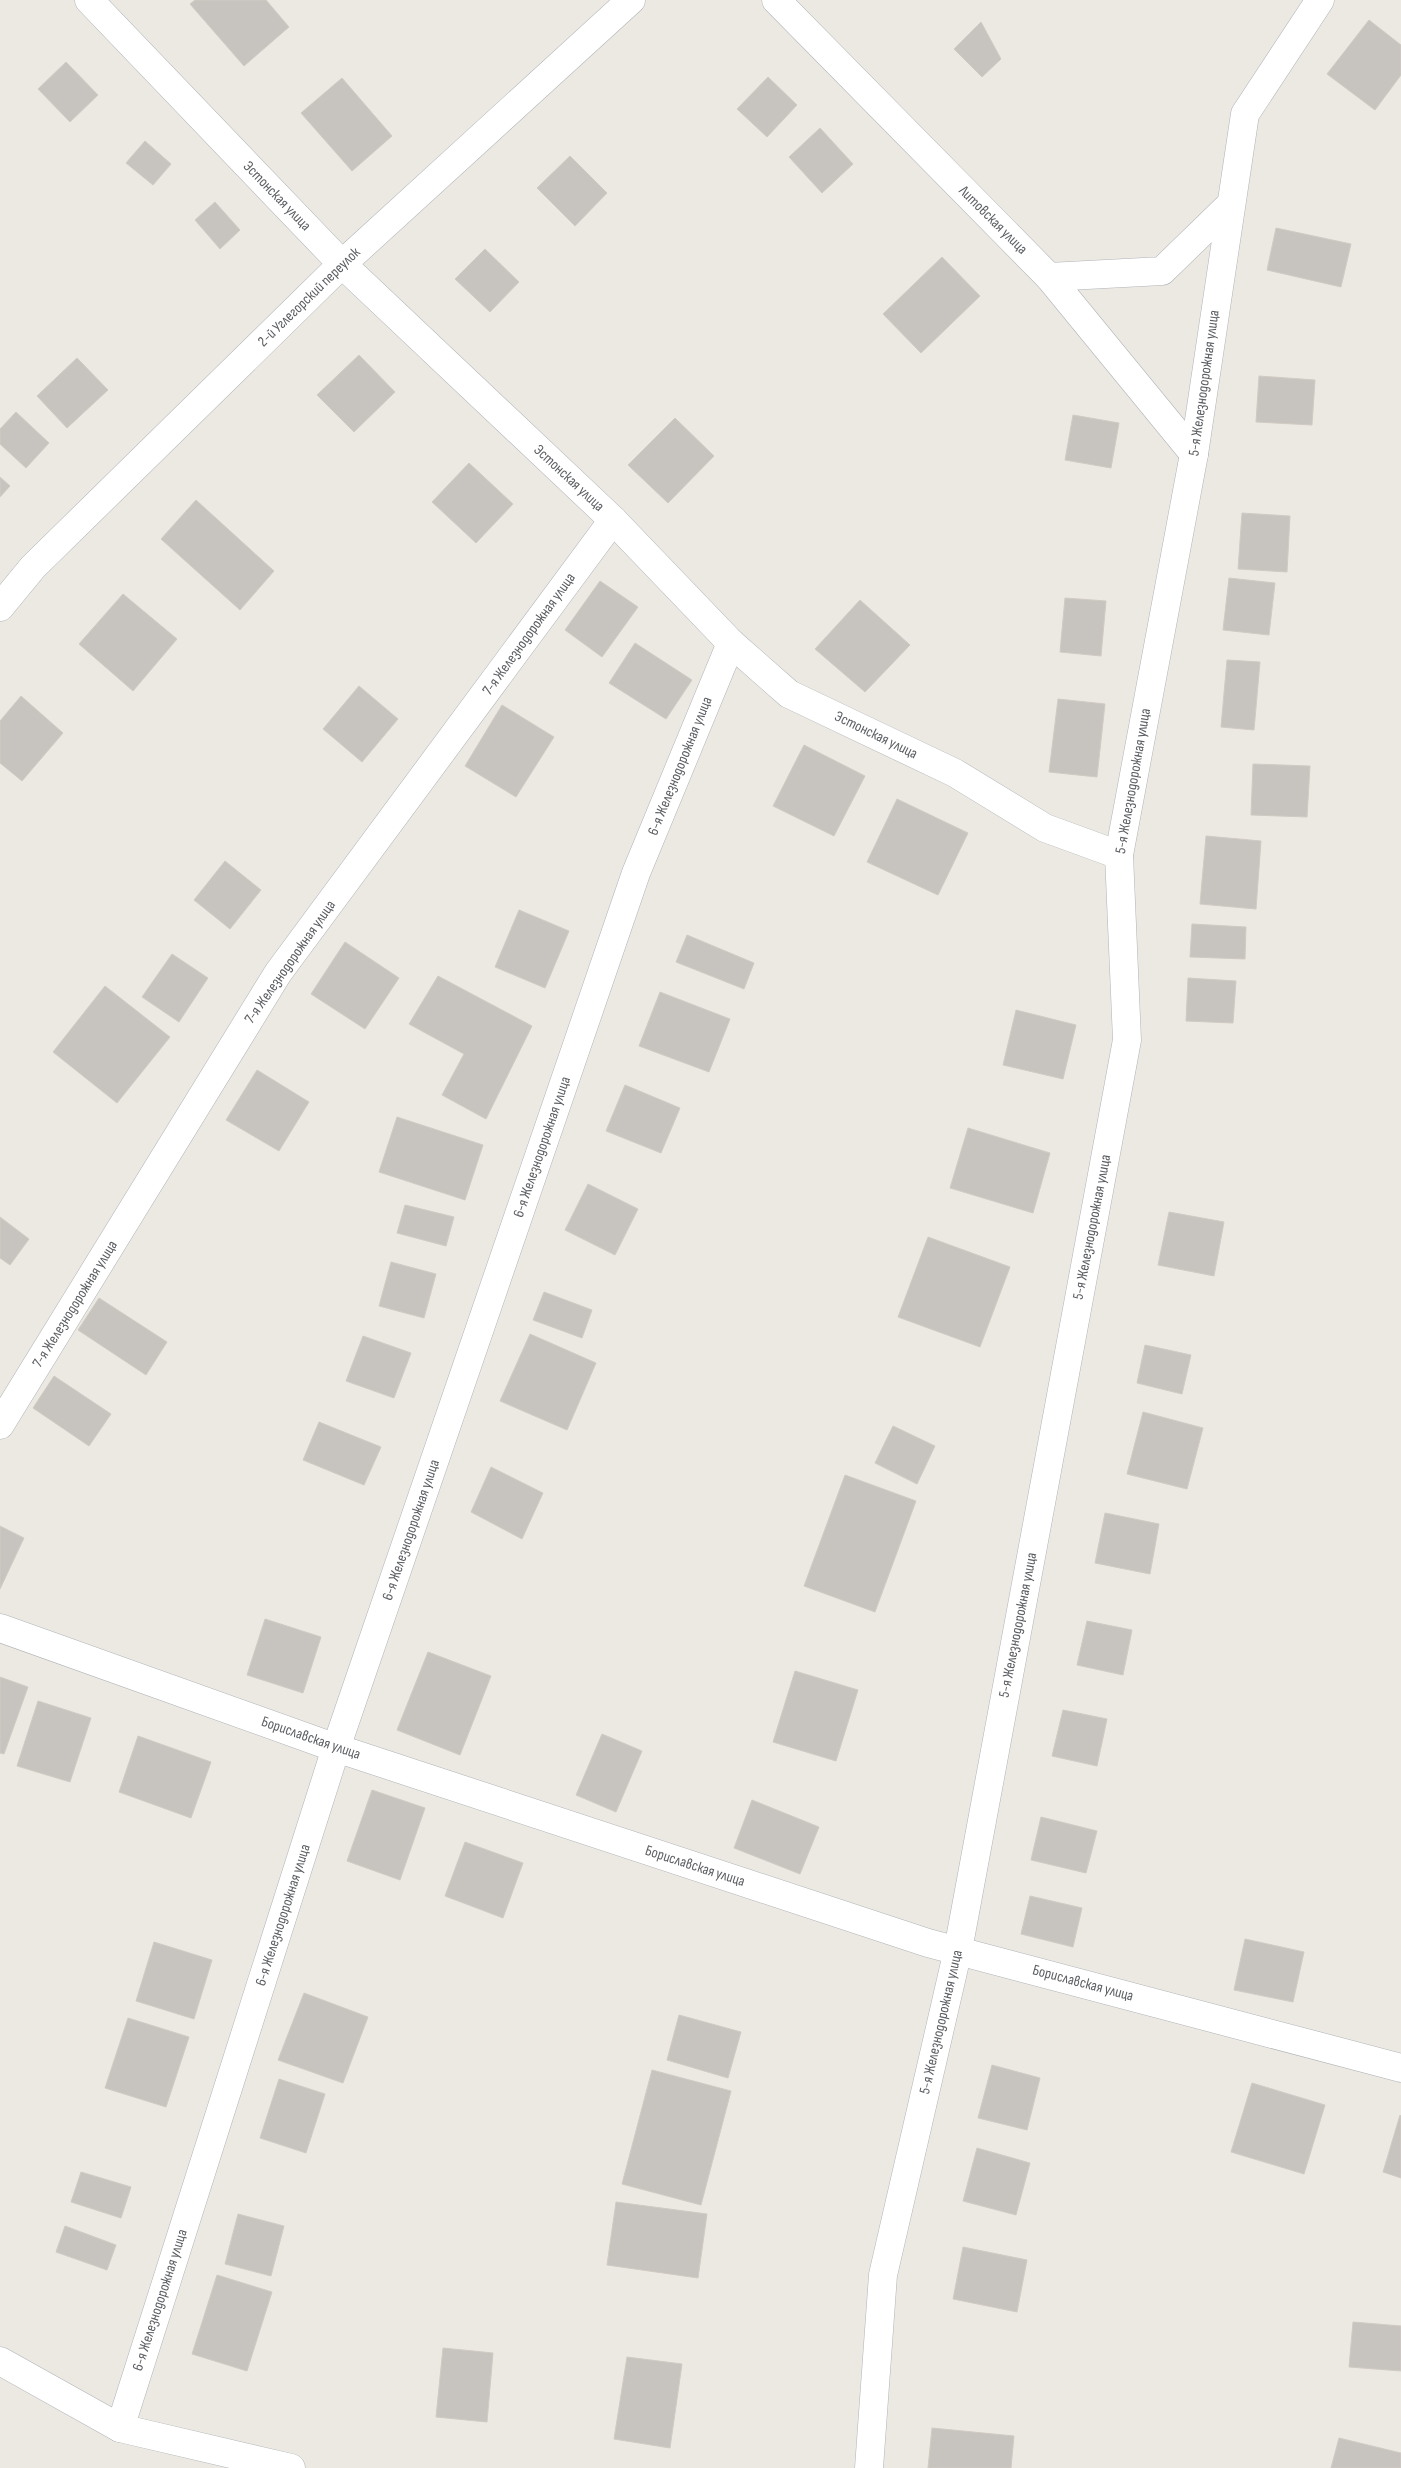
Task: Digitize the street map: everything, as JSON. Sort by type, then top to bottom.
[{"type":"street","name":"Эстонская улица","points":[[89,0],[342,264],[613,520],[730,643],[789,694],[955,773],[1045,828],[1119,855]]},
{"type":"street","name":"2-й Углегорский переулок","points":[[0,607],[34,567],[342,264],[631,0]]},
{"type":"street","name":"Литовская улица","points":[[776,0],[1049,277],[1194,454]]},
{"type":"street","name":"5-я Железнодорожная улица","points":[[869,2468],[883,2275],[958,1950],[1127,1040],[1119,855],[1194,454],[1245,114],[1320,0]]},
{"type":"street","points":[[1049,277],[1162,271],[1230,205]]},
{"type":"street","name":"7-я Железнодорожная улица","points":[[0,1426],[278,973],[613,520]]},
{"type":"street","name":"6-я Железнодорожная улица","points":[[120,2428],[336,1748],[636,873],[730,643]]},
{"type":"street","name":"Бориславская улица","points":[[0,1628],[336,1748],[928,1943],[1401,2068]]},
{"type":"street","points":[[0,2361],[120,2428],[291,2468]]},
{"type":"building","points":[[195,0],[266,0],[289,27],[244,66],[190,4]]},
{"type":"building","points":[[1369,20],[1401,45],[1401,75],[1375,110],[1327,74]]},
{"type":"building","points":[[981,22],[1001,59],[982,77],[954,49]]},
{"type":"building","points":[[66,62],[98,95],[70,122],[38,89]]},
{"type":"building","points":[[768,77],[797,105],[767,137],[737,109]]},
{"type":"building","points":[[342,78],[392,136],[352,171],[301,113]]},
{"type":"building","points":[[820,128],[853,164],[822,193],[789,157]]},
{"type":"building","points":[[145,141],[171,164],[153,185],[126,163]]},
{"type":"building","points":[[570,156],[607,193],[575,226],[537,188]]},
{"type":"building","points":[[215,202],[240,230],[220,249],[195,220]]},
{"type":"building","points":[[1276,228],[1351,244],[1341,287],[1267,270]]},
{"type":"building","points":[[485,249],[519,282],[490,312],[455,279]]},
{"type":"building","points":[[942,257],[980,296],[921,353],[883,314]]},
{"type":"building","points":[[359,355],[395,392],[354,432],[317,395]]},
{"type":"building","points":[[77,358],[108,390],[67,428],[37,396]]},
{"type":"building","points":[[1259,376],[1315,380],[1312,425],[1256,422]]},
{"type":"building","points":[[16,412],[49,443],[26,468],[0,444],[0,429]]},
{"type":"building","points":[[1073,415],[1119,423],[1111,468],[1065,460]]},
{"type":"building","points":[[675,418],[714,456],[668,503],[628,465]]},
{"type":"building","points":[[469,463],[513,504],[476,543],[432,502]]},
{"type":"building","points":[[0,477],[10,486],[0,497]]},
{"type":"building","points":[[196,500],[274,571],[240,610],[161,539]]},
{"type":"building","points":[[1242,513],[1290,516],[1287,572],[1238,569]]},
{"type":"building","points":[[1229,578],[1275,583],[1269,635],[1223,630]]},
{"type":"building","points":[[600,581],[638,607],[602,657],[565,630]]},
{"type":"building","points":[[123,594],[177,639],[133,691],[79,644]]},
{"type":"building","points":[[1065,598],[1106,601],[1101,656],[1060,652]]},
{"type":"building","points":[[860,600],[910,645],[865,692],[815,649]]},
{"type":"building","points":[[635,643],[692,680],[666,719],[609,683]]},
{"type":"building","points":[[1227,660],[1260,662],[1254,730],[1221,727]]},
{"type":"building","points":[[359,686],[398,719],[362,762],[323,729]]},
{"type":"building","points":[[21,696],[63,733],[22,781],[0,763],[0,721]]},
{"type":"building","points":[[1058,699],[1105,704],[1097,777],[1049,772]]},
{"type":"building","points":[[502,705],[554,737],[516,797],[465,766]]},
{"type":"building","points":[[804,745],[865,776],[834,836],[773,806]]},
{"type":"building","points":[[1253,764],[1310,766],[1307,817],[1251,815]]},
{"type":"building","points":[[897,799],[968,833],[938,895],[867,862]]},
{"type":"building","points":[[1206,836],[1261,841],[1256,909],[1200,904]]},
{"type":"building","points":[[225,861],[261,890],[230,929],[194,900]]},
{"type":"building","points":[[519,910],[569,931],[545,988],[495,967]]},
{"type":"building","points":[[1192,924],[1246,927],[1245,959],[1190,957]]},
{"type":"building","points":[[687,935],[754,963],[744,989],[676,962]]},
{"type":"building","points":[[345,942],[399,978],[365,1029],[311,994]]},
{"type":"building","points":[[172,954],[208,978],[179,1022],[142,997]]},
{"type":"building","points":[[438,976],[532,1026],[486,1119],[442,1095],[464,1054],[409,1024]]},
{"type":"building","points":[[1188,978],[1236,981],[1233,1023],[1186,1021]]},
{"type":"building","points":[[105,986],[170,1037],[117,1103],[53,1052]]},
{"type":"building","points":[[660,992],[730,1019],[709,1072],[639,1046]]},
{"type":"building","points":[[1016,1010],[1076,1025],[1063,1079],[1003,1065]]},
{"type":"building","points":[[257,1070],[309,1102],[279,1151],[226,1120]]},
{"type":"building","points":[[625,1085],[680,1108],[661,1153],[606,1131]]},
{"type":"building","points":[[397,1117],[483,1145],[465,1200],[379,1172]]},
{"type":"building","points":[[968,1128],[1050,1153],[1033,1213],[950,1188]]},
{"type":"building","points":[[588,1184],[638,1209],[615,1255],[565,1230]]},
{"type":"building","points":[[405,1205],[454,1217],[446,1246],[397,1233]]},
{"type":"building","points":[[1169,1212],[1224,1222],[1214,1276],[1158,1265]]},
{"type":"building","points":[[0,1217],[29,1239],[10,1265],[0,1258]]},
{"type":"building","points":[[928,1237],[1010,1267],[980,1347],[898,1317]]},
{"type":"building","points":[[391,1262],[436,1274],[424,1318],[379,1306]]},
{"type":"building","points":[[544,1292],[592,1310],[582,1338],[533,1320]]},
{"type":"building","points":[[99,1298],[167,1342],[146,1375],[78,1330]]},
{"type":"building","points":[[530,1334],[596,1363],[567,1430],[500,1401]]},
{"type":"building","points":[[363,1336],[411,1353],[394,1398],[346,1381]]},
{"type":"building","points":[[1145,1345],[1191,1355],[1182,1394],[1137,1383]]},
{"type":"building","points":[[54,1376],[111,1414],[89,1446],[33,1408]]},
{"type":"building","points":[[1143,1412],[1203,1428],[1187,1489],[1127,1474]]},
{"type":"building","points":[[319,1422],[381,1447],[364,1485],[303,1460]]},
{"type":"building","points":[[893,1426],[935,1446],[917,1484],[875,1463]]},
{"type":"building","points":[[491,1467],[543,1493],[522,1539],[471,1512]]},
{"type":"building","points":[[845,1475],[916,1501],[875,1612],[804,1586]]},
{"type":"building","points":[[1105,1513],[1159,1524],[1150,1574],[1095,1563]]},
{"type":"building","points":[[0,1526],[24,1538],[0,1589]]},
{"type":"building","points":[[265,1619],[321,1637],[303,1693],[247,1675]]},
{"type":"building","points":[[1087,1621],[1132,1630],[1123,1675],[1077,1665]]},
{"type":"building","points":[[428,1652],[491,1676],[460,1755],[397,1730]]},
{"type":"building","points":[[795,1671],[858,1690],[836,1761],[773,1742]]},
{"type":"building","points":[[0,1677],[28,1687],[4,1754],[0,1753]]},
{"type":"building","points":[[38,1701],[91,1718],[70,1782],[17,1766]]},
{"type":"building","points":[[1063,1710],[1107,1719],[1097,1766],[1052,1756]]},
{"type":"building","points":[[602,1734],[642,1751],[616,1812],[576,1795]]},
{"type":"building","points":[[138,1736],[211,1762],[191,1818],[119,1792]]},
{"type":"building","points":[[372,1790],[425,1808],[400,1880],[347,1861]]},
{"type":"building","points":[[752,1800],[819,1827],[800,1874],[734,1848]]},
{"type":"building","points":[[1041,1817],[1097,1831],[1086,1873],[1031,1860]]},
{"type":"building","points":[[465,1842],[523,1863],[503,1918],[445,1896]]},
{"type":"building","points":[[1030,1896],[1082,1908],[1073,1947],[1021,1934]]},
{"type":"building","points":[[1245,1939],[1304,1952],[1293,2002],[1234,1990]]},
{"type":"building","points":[[154,1942],[212,1960],[194,2019],[136,2001]]},
{"type":"building","points":[[304,1993],[368,2017],[343,2083],[278,2060]]},
{"type":"building","points":[[679,2015],[741,2032],[728,2078],[667,2060]]},
{"type":"building","points":[[128,2018],[189,2037],[166,2107],[105,2088]]},
{"type":"building","points":[[992,2065],[1040,2078],[1027,2130],[978,2118]]},
{"type":"building","points":[[652,2070],[731,2091],[701,2205],[622,2184]]},
{"type":"building","points":[[279,2079],[325,2094],[306,2153],[260,2138]]},
{"type":"building","points":[[1252,2083],[1325,2105],[1304,2174],[1231,2152]]},
{"type":"building","points":[[1401,2116],[1401,2178],[1383,2172]]},
{"type":"building","points":[[977,2148],[1030,2163],[1016,2215],[963,2201]]},
{"type":"building","points":[[81,2172],[131,2187],[121,2218],[71,2202]]},
{"type":"building","points":[[616,2202],[707,2214],[698,2278],[607,2265]]},
{"type":"building","points":[[238,2214],[284,2226],[271,2276],[225,2264]]},
{"type":"building","points":[[65,2226],[116,2245],[107,2270],[56,2252]]},
{"type":"building","points":[[963,2247],[1027,2260],[1017,2312],[953,2299]]},
{"type":"building","points":[[217,2275],[272,2292],[247,2371],[192,2354]]},
{"type":"building","points":[[1353,2322],[1401,2326],[1401,2371],[1349,2367]]},
{"type":"building","points":[[443,2348],[493,2353],[487,2422],[436,2417]]},
{"type":"building","points":[[627,2357],[682,2364],[670,2448],[614,2439]]},
{"type":"building","points":[[932,2428],[1014,2436],[1011,2468],[928,2468]]},
{"type":"building","points":[[1339,2438],[1401,2453],[1401,2468],[1331,2468]]}]
